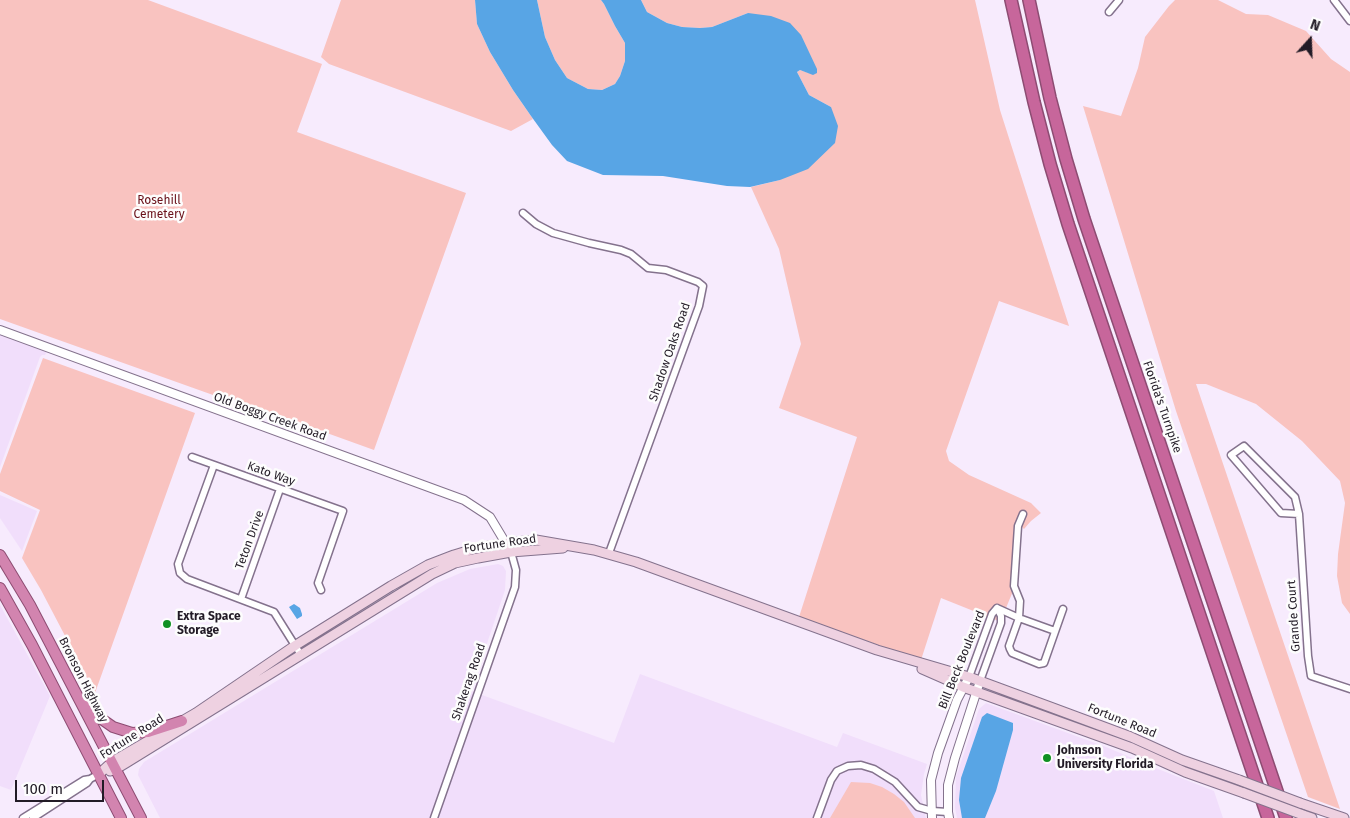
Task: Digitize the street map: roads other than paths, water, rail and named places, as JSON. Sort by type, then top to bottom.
[{"type":"highway","points":[[1012,0],[1034,102],[1068,224],[1268,818]]},
{"type":"highway","name":"Florida's Turnpike","points":[[1029,0],[1050,98],[1084,219],[1286,818]]},
{"type":"highway","name":"Bronson Highway","points":[[0,555],[30,605],[141,818]]},
{"type":"highway","points":[[0,588],[32,645],[94,777],[121,818]]},
{"type":"highway","points":[[75,692],[103,720],[113,727],[132,733],[148,732],[182,721]]},
{"type":"main road","name":"Fortune Road","points":[[114,766],[296,645],[428,565],[454,555],[493,545],[536,540],[609,553],[636,562],[888,654],[963,687],[1123,745],[1185,772],[1312,818]]},
{"type":"main road","name":"Fortune Road","points":[[94,777],[301,655],[432,574],[455,563],[511,552],[576,547]]},
{"type":"main road","name":"Fortune Road","points":[[888,654],[980,681],[1131,737],[1182,760],[1344,818]]},
{"type":"street","points":[[1109,12],[1119,0]]},
{"type":"street","points":[[1334,0],[1350,21]]},
{"type":"street","name":"Shadow Oaks Road","points":[[523,213],[536,224],[553,233],[621,250],[631,254],[648,268],[666,270],[698,282],[703,286],[699,306],[609,553]]},
{"type":"street","name":"Old Boggy Creek Road","points":[[0,330],[464,500],[490,517],[511,552]]},
{"type":"street","name":"Grande Court","points":[[1299,514],[1281,513],[1231,455],[1244,446],[1295,497],[1299,514],[1308,656],[1311,676],[1350,689]]},
{"type":"street","name":"Kato Way","points":[[192,457],[343,511],[318,583],[321,590]]},
{"type":"street","points":[[214,465],[178,564],[180,573],[187,579],[274,612],[301,655]]},
{"type":"street","name":"Teton Drive","points":[[241,599],[280,489]]},
{"type":"street","points":[[1023,514],[1018,526],[1014,586],[1020,601],[1019,618],[1009,646],[1012,653],[1038,664],[1044,663],[1063,608]]},
{"type":"street","name":"Shakerag Road","points":[[434,818],[515,587],[516,570],[511,552]]},
{"type":"street","points":[[997,608],[1055,631]]},
{"type":"street","name":"Bill Beck Boulevard","points":[[932,815],[931,780],[936,762],[963,687],[992,614],[997,608],[1001,616],[1001,623],[954,758],[948,785],[948,815]]},
{"type":"street","points":[[1049,718],[1053,708]]},
{"type":"street","points":[[817,818],[831,780],[837,771],[848,766],[861,765],[895,782],[918,807],[932,815],[948,815]]},
{"type":"street","points":[[23,818],[84,780],[94,777]]},
{"type":"street","points":[[33,818],[94,777]]},
{"type":"water","points":[[475,0],[537,0],[545,37],[555,60],[567,78],[588,89],[602,90],[615,84],[625,61],[625,43],[601,0],[641,0],[647,12],[667,23],[682,27],[712,27],[748,13],[771,16],[790,23],[801,35],[817,69],[817,73],[813,75],[800,70],[797,72],[809,95],[831,107],[838,126],[835,143],[808,169],[780,180],[750,187],[727,186],[663,176],[603,175],[567,161],[552,145],[531,116],[490,52],[477,24]]},
{"type":"water","points":[[294,604],[300,608],[302,614],[297,619],[289,607]]},
{"type":"water","points":[[987,713],[1013,723],[1013,730],[996,791],[985,818],[962,818],[959,800],[961,778],[982,717]]},
{"type":"place","name":"Extra Space Storage","points":[[167,624]]},
{"type":"place","name":"Johnson University Florida","points":[[1047,758]]},
{"type":"park label","name":"Rosehill Cemetery","points":[[159,208]]}]
